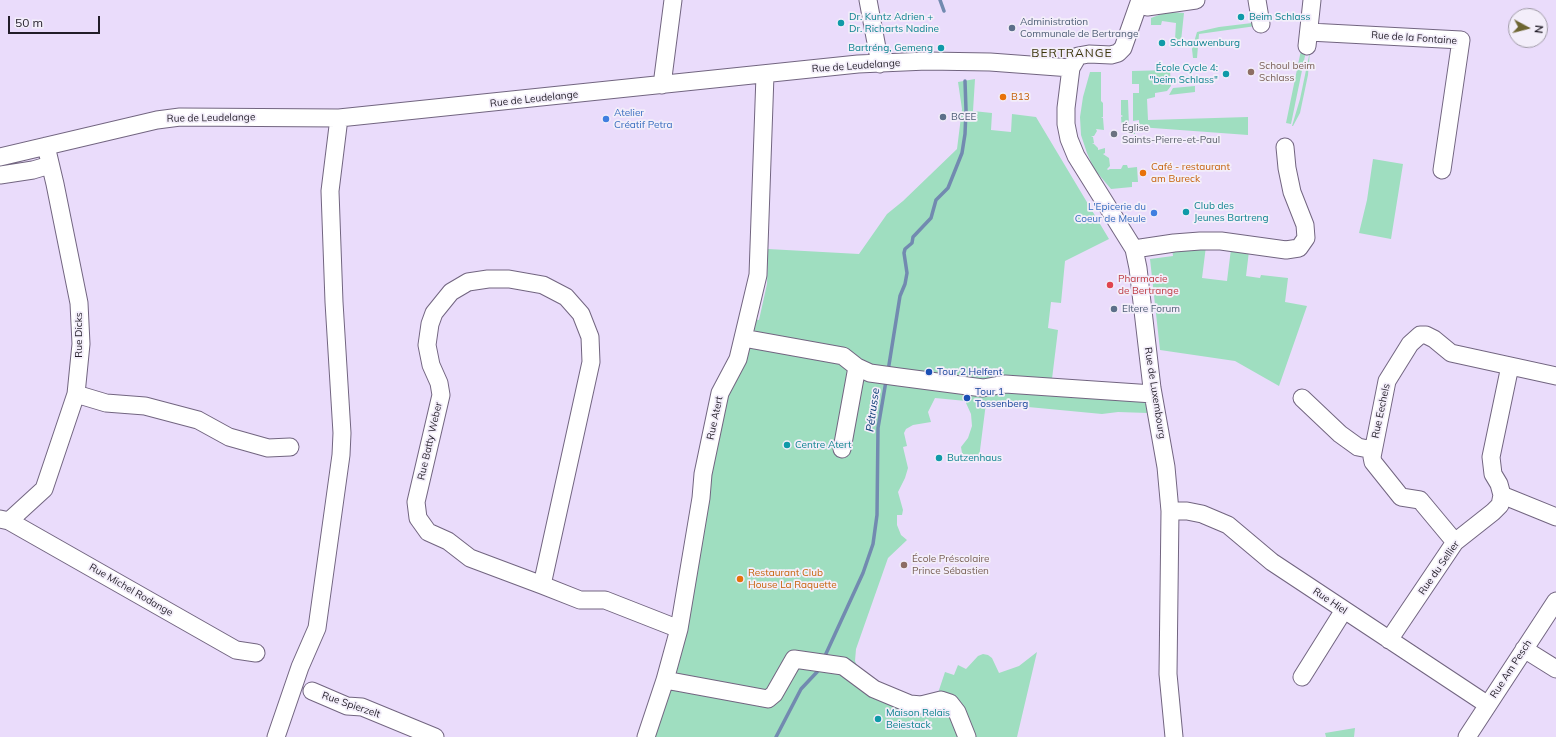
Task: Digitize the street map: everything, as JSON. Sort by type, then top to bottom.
[{"type":"street","points":[[662,85],[673,0]]},
{"type":"street","points":[[868,0],[880,64]]},
{"type":"street","points":[[1071,68],[1078,56],[1089,54],[1110,55],[1118,53],[1144,4],[1196,0]]},
{"type":"street","points":[[1257,0],[1261,24]]},
{"type":"street","name":"Rue de la Fontaine","points":[[1312,0],[1308,39],[1461,40],[1442,170]]},
{"type":"street","name":"Rue de Leudelange","points":[[0,157],[157,120],[180,117],[339,118],[765,75],[858,64],[927,61],[990,62],[1071,68]]},
{"type":"street","name":"Rue de Luxembourg","points":[[1071,68],[1066,108],[1068,139],[1076,156],[1134,249],[1138,268],[1153,394],[1166,467],[1170,511],[1168,674],[1174,737]]},
{"type":"street","name":"Rue Atert","points":[[646,737],[665,680],[678,629],[701,498],[703,474],[720,393],[738,359],[758,275],[765,75]]},
{"type":"street","points":[[276,737],[300,667],[317,628],[341,455],[342,434],[334,302],[330,191],[339,118]]},
{"type":"street","name":"Rue Dicks","points":[[4,520],[44,489],[76,394],[82,344],[79,303],[46,146]]},
{"type":"street","points":[[1134,249],[1200,241],[1221,241],[1286,250],[1299,248],[1306,238],[1305,225],[1292,192],[1285,147]]},
{"type":"street","points":[[0,175],[33,170],[50,165]]},
{"type":"street","name":"Rue Batty Weber","points":[[542,585],[591,362],[590,337],[581,314],[566,297],[543,285],[509,279],[488,279],[468,282],[451,292],[434,313],[430,324],[427,345],[431,365],[439,383],[441,395],[416,502],[418,518],[428,532],[448,541],[470,558],[580,600],[605,600],[678,629]]},
{"type":"street","name":"Rue Eechels","points":[[1455,542],[1420,500],[1402,497],[1373,462],[1373,450],[1387,381],[1410,344],[1420,335],[1426,335],[1434,339],[1451,353],[1510,366]]},
{"type":"street","points":[[743,338],[843,356],[857,367],[873,373],[897,377],[984,388],[1005,384],[1153,394]]},
{"type":"street","points":[[1556,376],[1510,366],[1490,457],[1493,474],[1499,484],[1502,495],[1556,517]]},
{"type":"street","points":[[842,449],[857,367]]},
{"type":"street","points":[[76,394],[106,403],[145,406],[198,420],[229,437],[268,448],[290,447]]},
{"type":"street","name":"Rue Eechels","points":[[1302,398],[1340,434],[1358,447],[1373,450]]},
{"type":"street","name":"Rue du Sellier","points":[[1389,640],[1455,542],[1500,505],[1502,495]]},
{"type":"street","name":"Rue Hiel","points":[[1170,511],[1187,511],[1202,514],[1228,525],[1272,562],[1488,705]]},
{"type":"street","name":"Rue Michel Rodange","points":[[4,520],[236,650],[256,653]]},
{"type":"street","name":"Rue Am Pesch","points":[[1470,736],[1488,705],[1556,601]]},
{"type":"street","points":[[1302,677],[1344,610]]},
{"type":"street","points":[[1524,649],[1556,669]]},
{"type":"street","points":[[665,680],[768,699],[774,694],[794,659],[843,666],[874,689],[910,704],[921,705],[941,700],[950,703],[957,712],[967,737]]},
{"type":"street","name":"Rue Spierzelt","points":[[312,691],[347,706],[362,707],[434,737]]},
{"type":"green space","points":[[1167,12],[1184,13],[1181,41],[1175,40],[1176,23],[1162,21],[1161,25],[1151,25],[1151,18]]},
{"type":"green space","points":[[1252,23],[1256,26],[1199,34],[1197,58],[1193,58],[1192,49],[1197,32],[1219,27]]},
{"type":"green space","points":[[1301,50],[1306,51],[1291,124],[1286,123]]},
{"type":"green space","points":[[1310,51],[1308,75],[1300,113],[1292,126],[1300,99]]},
{"type":"green space","points":[[1170,70],[1171,86],[1167,91],[1155,93],[1155,97],[1147,99],[1148,120],[1248,117],[1248,135],[1139,127],[1139,120],[1133,121],[1133,93],[1139,93],[1139,84],[1132,84],[1132,71]]},
{"type":"green space","points":[[1090,72],[1101,72],[1101,101],[1103,103],[1103,117],[1101,118],[1103,118],[1104,130],[1096,129],[1097,131],[1094,136],[1091,136],[1093,137],[1094,143],[1092,144],[1098,148],[1098,150],[1105,148],[1105,153],[1103,154],[1109,158],[1110,166],[1107,169],[1108,170],[1121,169],[1123,165],[1127,165],[1128,168],[1137,167],[1138,182],[1132,182],[1132,187],[1111,189],[1094,169],[1087,153],[1081,135],[1080,117],[1083,97]]},
{"type":"green space","points":[[975,79],[973,111],[992,113],[991,130],[1011,132],[1012,114],[1036,117],[1109,239],[1065,261],[1061,303],[1051,302],[1048,328],[1058,330],[1051,387],[1145,394],[1148,413],[1118,412],[1102,414],[986,403],[979,458],[966,458],[962,453],[961,447],[968,438],[972,426],[971,414],[966,401],[935,398],[928,412],[931,422],[913,425],[906,429],[904,433],[907,446],[903,447],[908,468],[898,492],[903,510],[902,515],[897,515],[897,525],[901,535],[907,540],[888,558],[856,649],[855,661],[860,673],[911,699],[938,693],[945,672],[954,675],[958,665],[966,669],[978,656],[983,654],[992,658],[999,673],[1019,666],[1037,652],[1017,737],[646,737],[701,498],[748,318],[759,320],[767,284],[768,249],[859,254],[887,214],[903,201],[957,149],[962,109],[958,82]]},
{"type":"green space","points":[[1195,86],[1195,92],[1169,95],[1173,88]]},
{"type":"green space","points":[[1121,100],[1128,100],[1129,126],[1135,128],[1135,134],[1133,134],[1128,128],[1122,129],[1121,117],[1123,116],[1121,115]]},
{"type":"green space","points":[[1373,159],[1403,164],[1391,239],[1359,233],[1367,200]]},
{"type":"green space","points":[[1206,246],[1202,278],[1227,281],[1231,249],[1249,251],[1246,276],[1260,278],[1261,275],[1288,278],[1285,302],[1307,306],[1279,386],[1235,361],[1160,350],[1150,259],[1173,256],[1172,249]]},
{"type":"green space","points":[[1355,728],[1354,737],[1326,737],[1325,733]]},
{"type":"waterway","name":"Pétrusse","points":[[940,0],[944,11]]},
{"type":"waterway","name":"Pétrusse","points":[[888,371],[900,296],[905,284],[907,273],[904,253],[905,249],[912,243],[913,237],[931,218],[936,200],[948,188],[962,153],[965,134],[965,81]]},
{"type":"waterway","name":"Pétrusse","points":[[824,658],[863,573],[873,544],[877,515],[878,428],[886,381]]},
{"type":"waterway","name":"Pétrusse","points":[[776,737],[801,689],[820,667]]},
{"type":"place","name":"Beim Schlass","points":[[1241,17]]},
{"type":"place","name":"Dr. Kuntz Adrien + Dr. Richarts Nadine","points":[[841,23]]},
{"type":"place","name":"Administration Communale de Bertrange","points":[[1012,28]]},
{"type":"place","name":"Schauwenburg","points":[[1162,43]]},
{"type":"place","name":"Bartréng, Gemeng","points":[[941,48]]},
{"type":"place","name":"Schoul beim Schlass","points":[[1251,72]]},
{"type":"place","name":"École Cycle 4: \"beim Schlass\"","points":[[1226,74]]},
{"type":"place","name":"B13","points":[[1003,97]]},
{"type":"place","name":"BCEE","points":[[943,117]]},
{"type":"place","name":"Atelier Créatif Petra","points":[[606,119]]},
{"type":"place","name":"Église Saints-Pierre-et-Paul","points":[[1114,134]]},
{"type":"place","name":"Café - restaurant am Bureck","points":[[1143,173]]},
{"type":"place","name":"Club des Jeunes Bartreng","points":[[1186,212]]},
{"type":"place","name":"L'Epicerie du Coeur de Meule","points":[[1154,213]]},
{"type":"place","name":"Pharmacie de Bertrange","points":[[1110,285]]},
{"type":"place","name":"Eltere Forum","points":[[1114,309]]},
{"type":"place","name":"Tour 2 Helfent","points":[[929,372]]},
{"type":"place","name":"Tour 1 Tossenberg","points":[[967,398]]},
{"type":"place","name":"Centre Atert","points":[[787,445]]},
{"type":"place","name":"Butzenhaus","points":[[939,458]]},
{"type":"place","name":"École Préscolaire Prince Sébastien","points":[[904,565]]},
{"type":"place","name":"Restaurant Club House La Raquette","points":[[740,579]]},
{"type":"place","name":"Maison Relais Beiestack","points":[[878,719]]},
{"type":"district","name":"BERTRANGE","points":[[1072,53]]}]
